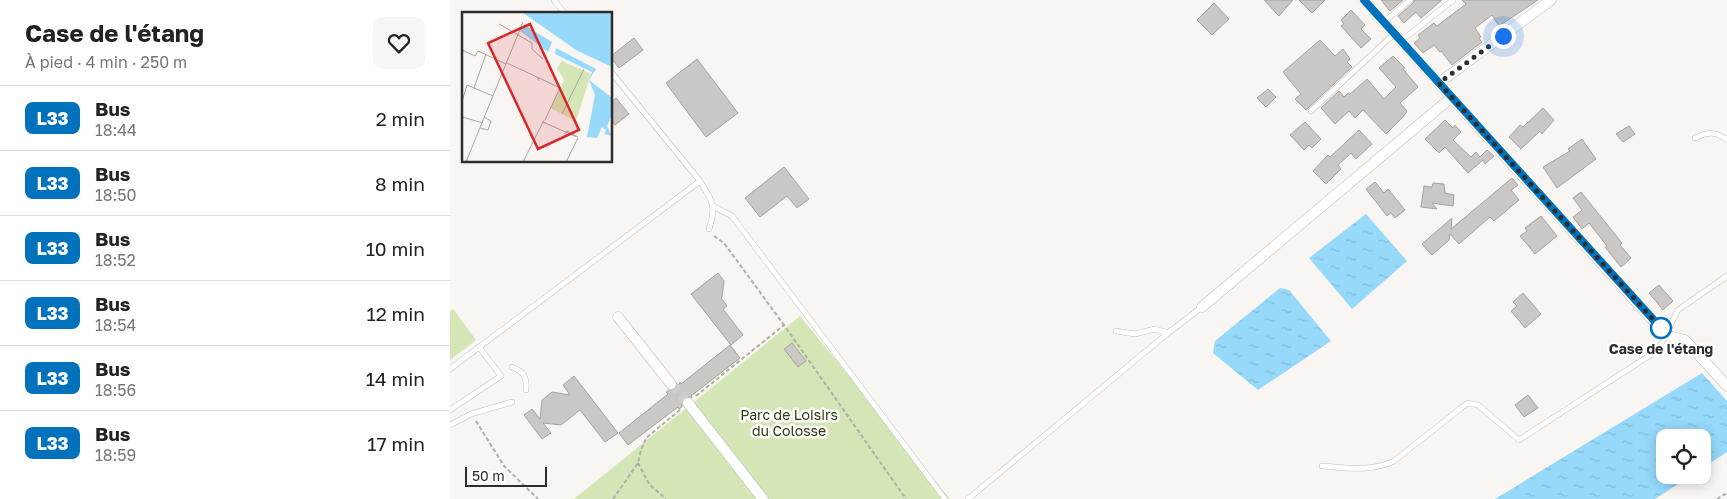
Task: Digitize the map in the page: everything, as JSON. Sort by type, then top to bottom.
[{"type":"street","points":[[1364,0],[1663,331],[1685,340],[1727,386]]},
{"type":"street","points":[[1439,83],[1552,0]]},
{"type":"street","points":[[1202,307],[1452,97]]},
{"type":"street","points":[[618,317],[671,384]]},
{"type":"street","points":[[688,403],[764,499]]},
{"type":"lane","points":[[554,0],[563,12]]},
{"type":"lane","points":[[1384,22],[1410,0]]},
{"type":"lane","points":[[1311,111],[1398,37],[1453,0]]},
{"type":"lane","points":[[612,73],[700,181],[713,206],[714,214],[709,229]]},
{"type":"lane","points":[[1696,138],[1707,133],[1721,135],[1727,140]]},
{"type":"lane","points":[[450,369],[700,181]]},
{"type":"lane","points":[[713,206],[732,216],[945,499]]},
{"type":"lane","points":[[1322,466],[1366,469],[1384,466],[1394,461],[1468,404],[1478,404],[1519,440],[1658,350],[1663,331],[1678,310],[1727,276]]},
{"type":"lane","points":[[968,499],[1202,307]]},
{"type":"lane","points":[[1116,331],[1135,334],[1155,329],[1168,334]]},
{"type":"lane","points":[[450,410],[501,376],[480,347]]},
{"type":"lane","points":[[512,367],[524,374],[527,381],[526,390]]},
{"type":"lane","points":[[450,425],[471,414],[512,402]]},
{"type":"path","points":[[714,236],[724,243],[906,499]]},
{"type":"path","points":[[613,499],[638,463],[646,438],[784,326]]},
{"type":"path","points":[[471,414],[504,466],[538,499]]},
{"type":"path","points":[[638,463],[649,484],[666,499]]},
{"type":"path","points":[[1717,499],[1727,493]]},
{"type":"green space","points":[[453,309],[476,340],[450,360],[450,311]]},
{"type":"green space","name":"Parc de Loisirs du Colosse","points":[[800,316],[950,499],[574,499]]},
{"type":"water","points":[[1366,214],[1407,261],[1352,309],[1309,258]]},
{"type":"water","points":[[1280,288],[1289,290],[1331,341],[1258,390],[1213,353],[1215,341]]},
{"type":"water","points":[[1702,373],[1727,401],[1727,452],[1711,463],[1711,429],[1656,429],[1656,484],[1678,484],[1655,499],[1495,499]]},
{"type":"building","points":[[1264,0],[1293,0],[1279,16]]},
{"type":"building","points":[[1299,0],[1325,0],[1312,13]]},
{"type":"building","points":[[1381,0],[1403,0],[1390,11]]},
{"type":"building","points":[[1414,0],[1442,0],[1421,18],[1416,12],[1404,23],[1398,16]]},
{"type":"building","points":[[1462,0],[1538,0],[1499,26],[1492,15],[1475,28],[1482,42],[1452,65],[1434,45],[1423,53],[1414,43],[1420,38],[1418,35],[1434,23],[1437,26],[1466,4]]},
{"type":"building","points":[[1214,3],[1229,19],[1212,35],[1197,20]]},
{"type":"building","points":[[1351,10],[1365,25],[1361,29],[1371,39],[1361,48],[1341,26],[1344,24],[1341,20]]},
{"type":"building","points":[[634,38],[643,50],[619,68],[612,59],[612,55]]},
{"type":"building","points":[[1320,40],[1335,56],[1343,49],[1350,59],[1347,62],[1352,67],[1306,110],[1295,99],[1301,94],[1283,72]]},
{"type":"building","points":[[1393,56],[1405,68],[1403,69],[1418,87],[1400,103],[1407,111],[1403,117],[1386,134],[1363,110],[1355,118],[1349,111],[1335,124],[1321,108],[1339,91],[1344,97],[1367,79],[1384,99],[1396,87],[1379,68]]},
{"type":"building","points":[[697,59],[738,113],[706,137],[666,83]]},
{"type":"building","points":[[1268,89],[1276,97],[1266,107],[1257,98]]},
{"type":"building","points":[[616,98],[629,114],[615,125],[612,122],[612,101]]},
{"type":"building","points":[[1543,108],[1554,120],[1542,134],[1540,131],[1521,149],[1509,137],[1520,125],[1523,127]]},
{"type":"building","points":[[1445,120],[1453,128],[1455,125],[1461,132],[1453,140],[1471,157],[1476,152],[1480,157],[1487,150],[1494,156],[1485,164],[1483,160],[1468,173],[1445,147],[1439,153],[1425,139]]},
{"type":"building","points":[[1305,122],[1321,139],[1312,148],[1309,145],[1304,150],[1290,135]]},
{"type":"building","points":[[1629,126],[1635,134],[1623,142],[1616,134]]},
{"type":"building","points":[[1359,130],[1372,144],[1356,159],[1351,153],[1338,165],[1341,169],[1326,184],[1313,171],[1328,155],[1330,157]]},
{"type":"building","points":[[1582,139],[1596,159],[1557,188],[1543,167],[1570,151],[1568,149]]},
{"type":"building","points":[[784,167],[809,199],[797,208],[787,196],[760,217],[745,198]]},
{"type":"building","points":[[1512,178],[1518,185],[1511,190],[1519,200],[1494,221],[1490,217],[1459,244],[1450,234],[1449,240],[1432,255],[1422,244],[1452,218],[1451,229]]},
{"type":"building","points":[[1375,182],[1384,193],[1388,189],[1405,210],[1395,218],[1391,213],[1387,216],[1366,189]]},
{"type":"building","points":[[1433,183],[1444,184],[1445,193],[1454,195],[1453,206],[1432,203],[1437,209],[1421,207],[1424,186],[1432,187]]},
{"type":"building","points":[[1581,192],[1622,243],[1620,245],[1631,258],[1621,267],[1589,223],[1582,229],[1573,217],[1582,210],[1573,198]]},
{"type":"building","points":[[1541,216],[1557,236],[1535,254],[1520,236],[1527,231],[1525,228]]},
{"type":"building","points":[[718,273],[724,281],[721,298],[727,306],[723,309],[743,335],[731,345],[691,294]]},
{"type":"building","points":[[1659,285],[1673,301],[1663,310],[1649,293]]},
{"type":"building","points":[[1523,293],[1541,314],[1525,328],[1511,311],[1517,306],[1513,302]]},
{"type":"building","points":[[792,343],[806,361],[798,367],[784,349]]},
{"type":"building","points":[[730,345],[740,358],[691,396],[692,398],[684,397],[682,407],[679,409],[678,407],[628,445],[619,433],[668,394],[666,392],[676,389],[680,382],[681,384]]},
{"type":"building","points":[[574,376],[618,433],[605,442],[580,410],[561,425],[543,423],[551,433],[542,439],[524,415],[532,409],[540,419],[542,400],[552,392],[570,395],[563,385]]},
{"type":"building","points":[[1528,395],[1538,408],[1524,417],[1515,405]]},
{"type":"tunnel","points":[[671,384],[688,403]]},
{"type":"bus line","name":"L33","points":[[1364,0],[1661,328]]},
{"type":"place","name":"Case de l'étang","points":[[1661,328]]},
{"type":"route","points":[[1503,36],[1439,83],[1661,328]]}]
